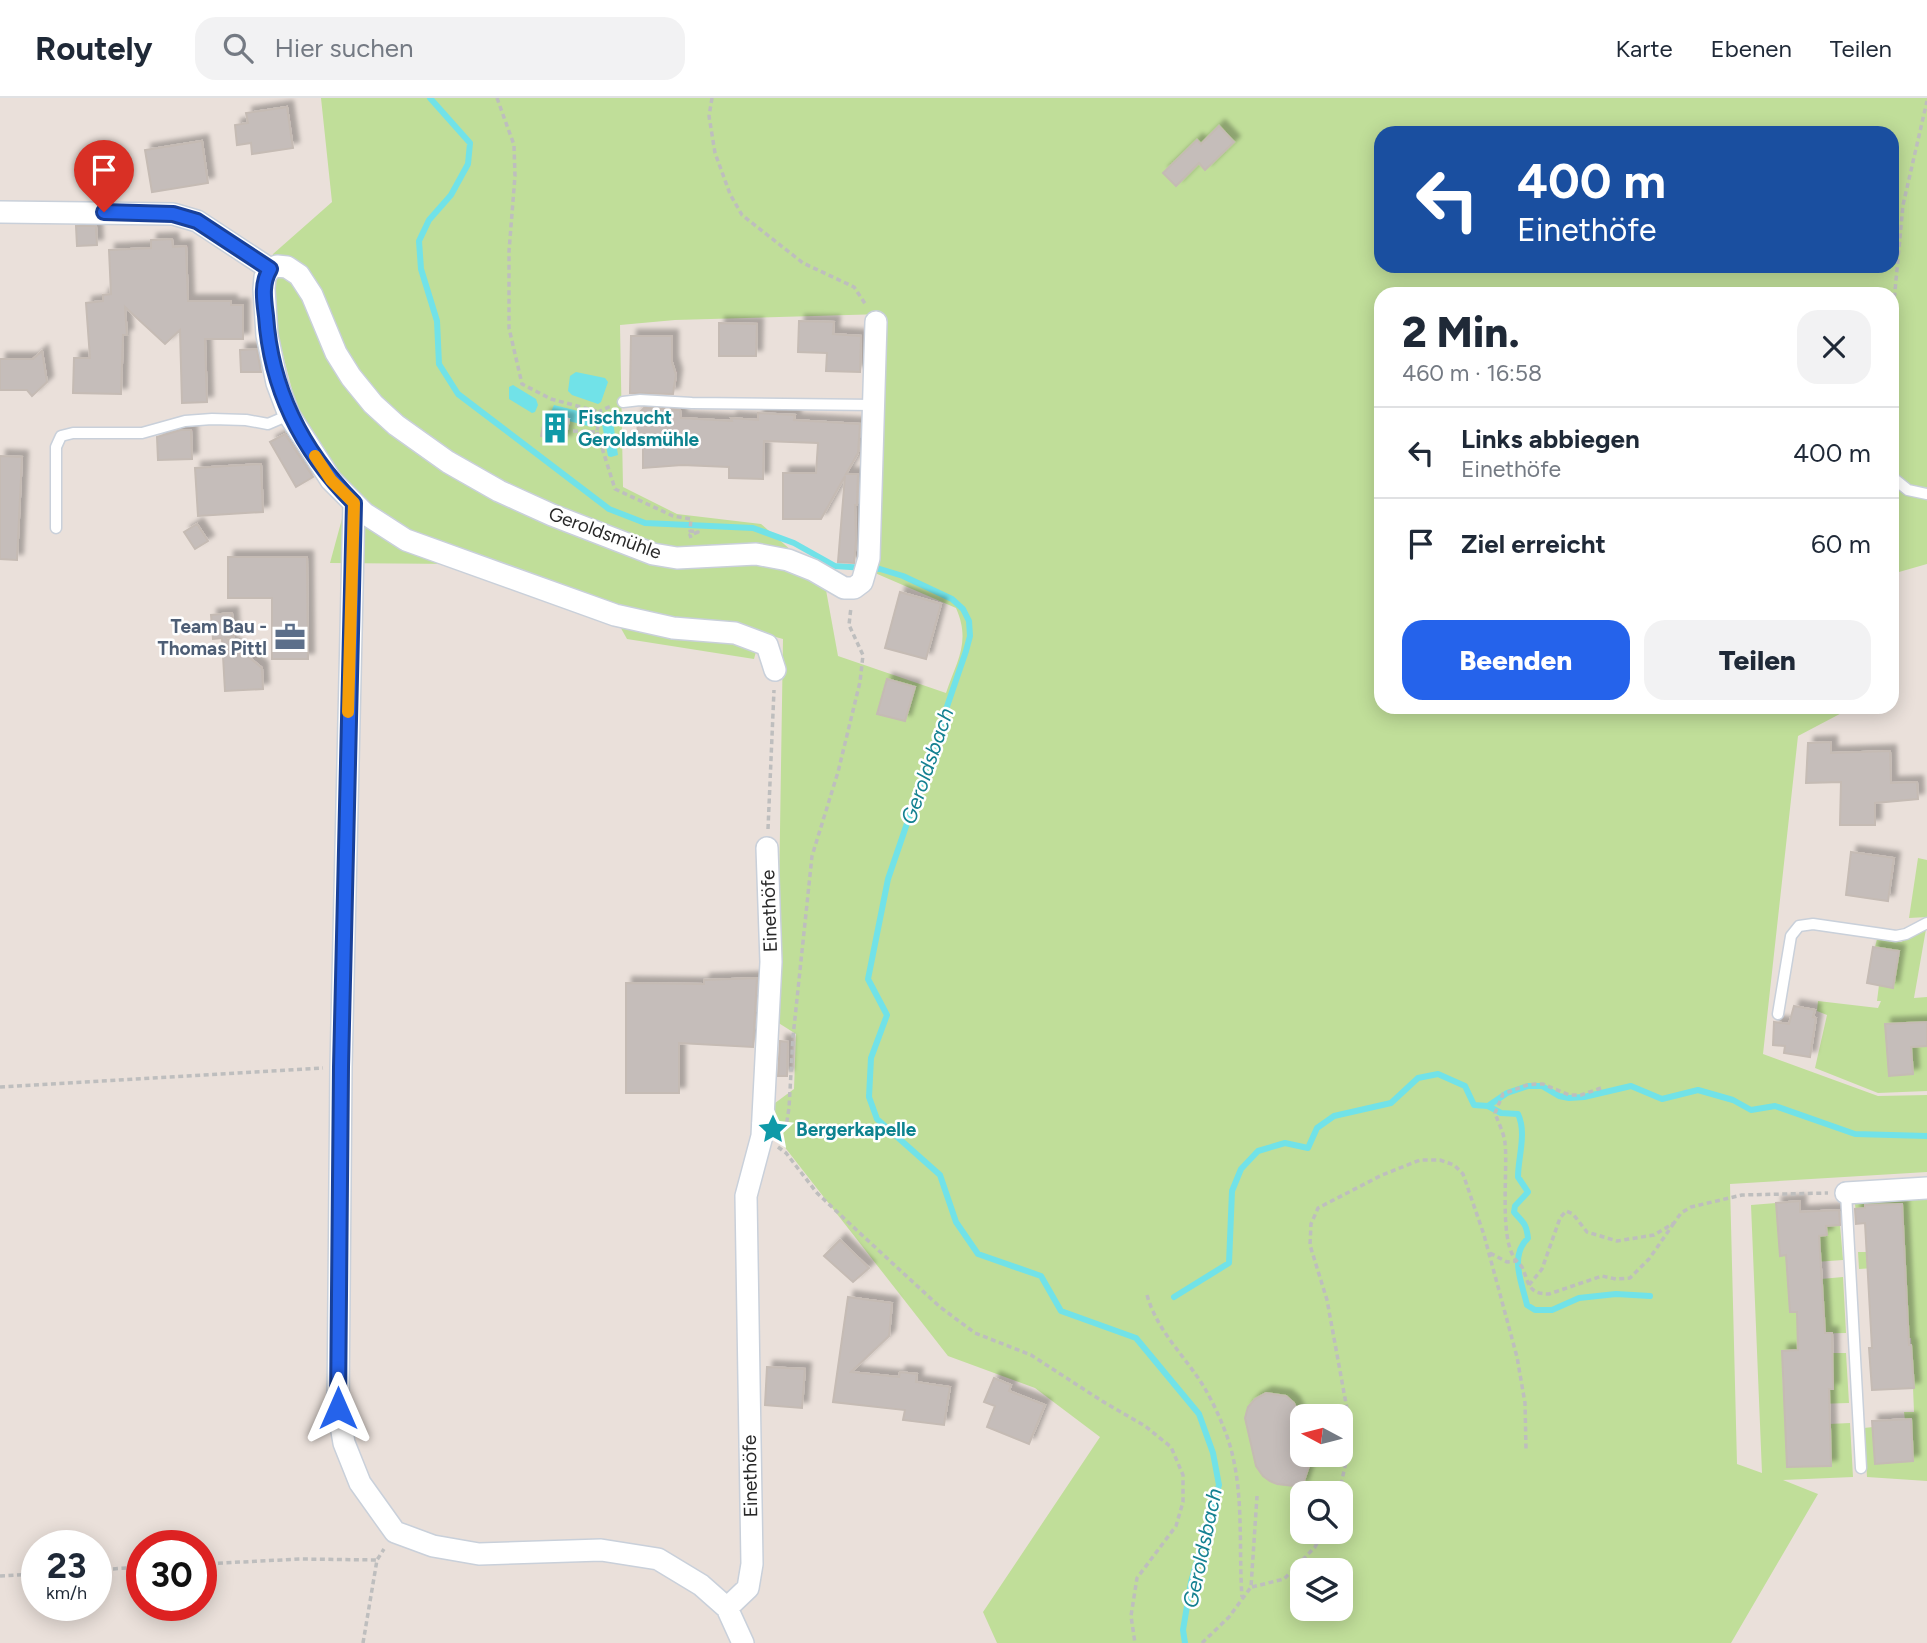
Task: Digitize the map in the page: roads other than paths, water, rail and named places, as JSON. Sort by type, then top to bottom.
[{"type":"street","points":[[0,212],[173,214],[197,221],[270,269],[265,277],[264,289],[267,335],[277,383],[289,415],[331,480],[364,513],[406,540],[615,615],[673,628],[735,633],[767,645],[775,670]]},
{"type":"street","name":"Geroldsmühle","points":[[270,269],[276,266],[286,267],[299,275],[312,295],[336,353],[351,377],[396,425],[448,462],[499,491],[552,515],[653,554],[677,558],[757,554],[788,560],[813,569],[844,588],[858,585],[869,558],[874,405]]},
{"type":"street","points":[[874,405],[876,322]]},
{"type":"street","points":[[354,503],[341,1067],[338,1408],[344,1443],[360,1483],[395,1532],[433,1546],[479,1554],[601,1549],[658,1559],[701,1586],[727,1608],[743,1643]]},
{"type":"street","name":"Einethöfe","points":[[727,1608],[748,1588],[752,1564],[746,1196],[762,1136],[771,962],[767,848]]},
{"type":"street","points":[[1846,1193],[1927,1188]]},
{"type":"lane","points":[[623,402],[640,400],[874,405]]},
{"type":"lane","points":[[55,528],[56,447],[61,436],[73,433],[142,433],[185,421],[212,419],[268,424],[289,415]]},
{"type":"lane","points":[[1899,483],[1908,490],[1927,494]]},
{"type":"lane","points":[[1778,1014],[1791,936],[1799,926],[1813,924],[1896,936],[1927,923]]},
{"type":"lane","points":[[1846,1193],[1861,1468]]},
{"type":"water","points":[[576,372],[605,378],[608,382],[601,402],[598,404],[568,391],[570,376]]},
{"type":"water","points":[[513,385],[536,399],[538,405],[535,412],[532,413],[509,399],[509,387]]},
{"type":"water","points":[[554,405],[594,415],[592,427],[549,416]]},
{"type":"water","points":[[608,418],[613,422],[618,455],[611,457],[608,456],[602,424]]},
{"type":"waterway","name":"Geroldsbach","points":[[430,98],[470,143],[468,164],[451,195],[429,220],[419,241],[421,269],[437,321],[439,364],[458,394],[609,509],[645,523],[753,528],[794,543],[835,566],[880,569],[903,576],[952,599],[963,609],[969,621],[970,636],[966,651],[888,879],[868,979],[887,1015],[871,1058],[869,1097],[877,1119],[940,1175],[956,1222],[978,1254],[1041,1276],[1061,1311],[1136,1338],[1199,1414],[1213,1453],[1219,1485],[1191,1582],[1183,1630],[1185,1643]]},
{"type":"waterway","points":[[1174,1297],[1229,1263],[1232,1191],[1241,1169],[1258,1151],[1285,1143],[1308,1148],[1317,1128],[1334,1116],[1391,1103],[1418,1078],[1438,1074],[1465,1086],[1474,1105],[1488,1106],[1507,1093],[1528,1086],[1542,1086],[1559,1096],[1569,1098],[1631,1086],[1662,1099],[1698,1090],[1733,1100],[1751,1110],[1775,1106],[1855,1134],[1927,1136]]},
{"type":"waterway","points":[[1488,1106],[1501,1113],[1518,1114],[1521,1121],[1518,1177],[1528,1192],[1515,1206],[1514,1212],[1525,1226],[1528,1238],[1522,1245],[1518,1261],[1527,1305],[1535,1310],[1552,1310],[1579,1298],[1616,1294],[1650,1296]]},
{"type":"place","name":"Fischzucht Geroldsmühle","points":[[555,428]]},
{"type":"place","name":"Team Bau - Thomas Pittl","points":[[290,637]]},
{"type":"place","name":"Bergerkapelle","points":[[773,1129]]}]
